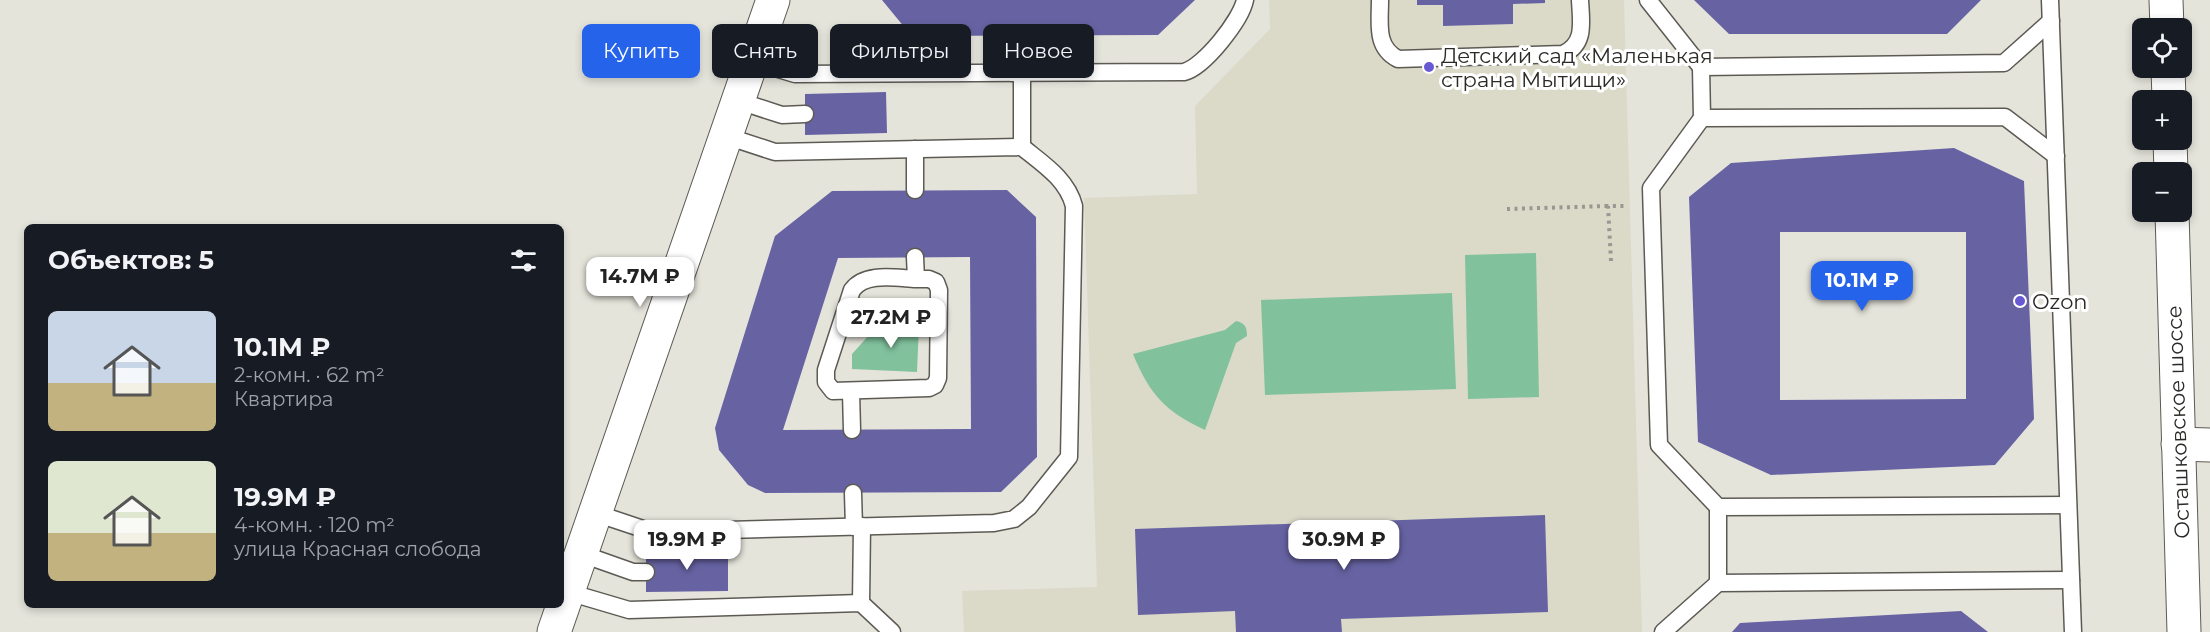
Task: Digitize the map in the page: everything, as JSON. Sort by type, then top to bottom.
[{"type":"street","points":[[765,24],[773,0]]},
{"type":"street","points":[[2166,0],[2167,18]]},
{"type":"street","points":[[564,603],[746,78]]},
{"type":"street","name":"Осташковское шоссе","points":[[2173,222],[2194,444],[2184,632]]},
{"type":"street","points":[[554,632],[562,608]]},
{"type":"lane","points":[[1094,73],[1184,72],[1195,69],[1238,16],[1245,0]]},
{"type":"lane","points":[[1380,0],[1381,45],[1387,53],[1398,59],[1563,54],[1575,49],[1581,37],[1580,0]]},
{"type":"lane","points":[[1648,0],[1701,67],[1702,118],[1651,188],[1651,206],[1659,445],[1718,507],[1718,583]]},
{"type":"lane","points":[[2050,0],[2073,632]]},
{"type":"lane","points":[[1701,67],[2004,63],[2051,21]]},
{"type":"lane","points":[[818,74],[983,73]]},
{"type":"lane","points":[[1018,78],[1022,147]]},
{"type":"lane","points":[[739,100],[782,116],[805,114]]},
{"type":"lane","points":[[1702,118],[2005,117],[2056,156]]},
{"type":"lane","points":[[595,513],[652,532],[994,523],[1014,519],[1029,507],[1069,457],[1074,206],[1070,192],[1062,180],[1022,147],[775,152],[726,136]]},
{"type":"lane","points":[[915,149],[915,190]]},
{"type":"lane","points":[[915,257],[916,279]]},
{"type":"lane","points":[[866,278],[916,279],[929,279],[936,282],[939,290],[938,378],[935,385],[929,388],[833,391],[825,376],[852,290],[858,281],[866,278]]},
{"type":"lane","points":[[851,392],[852,430]]},
{"type":"lane","points":[[853,493],[858,527],[861,603],[892,632]]},
{"type":"lane","points":[[1718,507],[2068,505]]},
{"type":"lane","points":[[582,554],[633,572],[646,572]]},
{"type":"lane","points":[[1663,632],[1718,583],[2071,580]]},
{"type":"lane","points":[[568,592],[629,610],[861,603]]},
{"type":"path","points":[[1608,206],[1611,261]]},
{"type":"path","points":[[1507,209],[1651,206]]},
{"type":"shaded area","points":[[1269,0],[1624,0],[1642,632],[964,632],[962,591],[1097,587],[1084,198],[1197,194],[1195,106],[1270,29]]},
{"type":"green space","points":[[1536,253],[1539,397],[1468,399],[1465,255]]},
{"type":"green space","points":[[1452,293],[1456,389],[1265,395],[1261,300]]},
{"type":"green space","points":[[898,303],[920,304],[917,372],[852,369],[852,354]]},
{"type":"green space","points":[[1236,321],[1245,326],[1247,336],[1236,343],[1205,430],[1179,416],[1160,400],[1146,380],[1133,354],[1225,330]]},
{"type":"building","points":[[882,0],[1195,0],[1158,35],[1094,35],[1094,24],[983,24],[983,36],[971,36],[971,24],[902,24]]},
{"type":"building","points":[[1417,0],[1545,0],[1545,3],[1513,4],[1513,24],[1443,26],[1443,5],[1417,5]]},
{"type":"building","points":[[1694,0],[1981,0],[1947,34],[1729,34]]},
{"type":"building","points":[[886,92],[887,133],[805,135],[805,94]]},
{"type":"building","points":[[1954,148],[2024,181],[2034,419],[1995,465],[1771,475],[1698,442],[1689,197],[1731,163]],"holes":[[[1780,232],[1966,232],[1966,399],[1780,400]]]},
{"type":"building","points":[[1007,190],[1036,217],[1037,457],[1001,492],[765,493],[748,485],[719,450],[715,428],[775,236],[832,191]],"holes":[[[970,257],[971,429],[783,430],[838,258]]]},
{"type":"building","points":[[1545,515],[1548,612],[1341,619],[1342,632],[1236,632],[1235,611],[1138,615],[1135,529]]},
{"type":"building","points":[[728,550],[728,591],[646,592],[646,552]]},
{"type":"building","points":[[1961,611],[1988,632],[1732,632],[1740,623]]},
{"type":"place","name":"Детский сад «Маленькая страна Мытищи»","points":[[1429,67]]},
{"type":"place","name":"Ozon","points":[[2020,301]]}]
